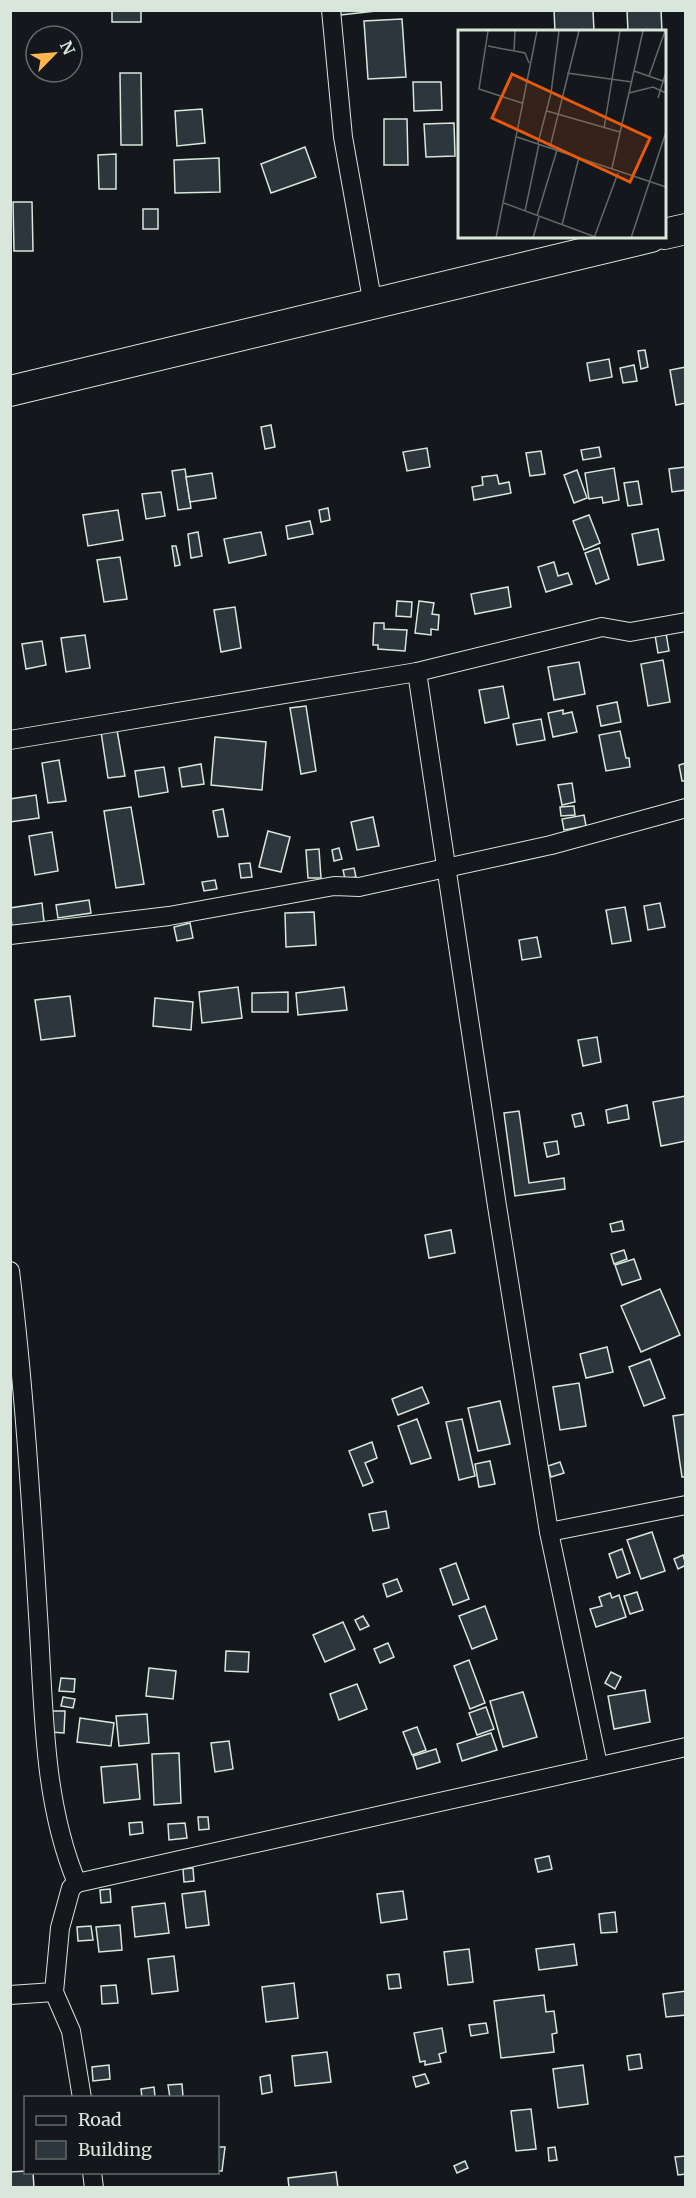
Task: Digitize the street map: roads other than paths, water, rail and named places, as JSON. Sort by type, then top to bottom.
[{"type":"highway","points":[[666,234],[686,229]]},
{"type":"highway","points":[[10,391],[647,238]]},
{"type":"street","points":[[331,10],[343,137],[373,305]]},
{"type":"street","points":[[10,740],[417,672],[602,627],[630,632],[686,622]]},
{"type":"street","points":[[417,672],[497,1206],[549,1532],[598,1765]]},
{"type":"street","points":[[10,935],[169,916],[334,886],[359,887],[551,845],[686,808]]},
{"type":"street","points":[[10,1270],[16,1374],[46,1733],[58,1830],[77,1883]]},
{"type":"street","points":[[549,1532],[686,1505]]},
{"type":"street","points":[[82,2096],[71,2031],[54,1992],[60,1928],[71,1888],[77,1883],[686,1747]]},
{"type":"street","points":[[10,1995],[54,1992]]}]
